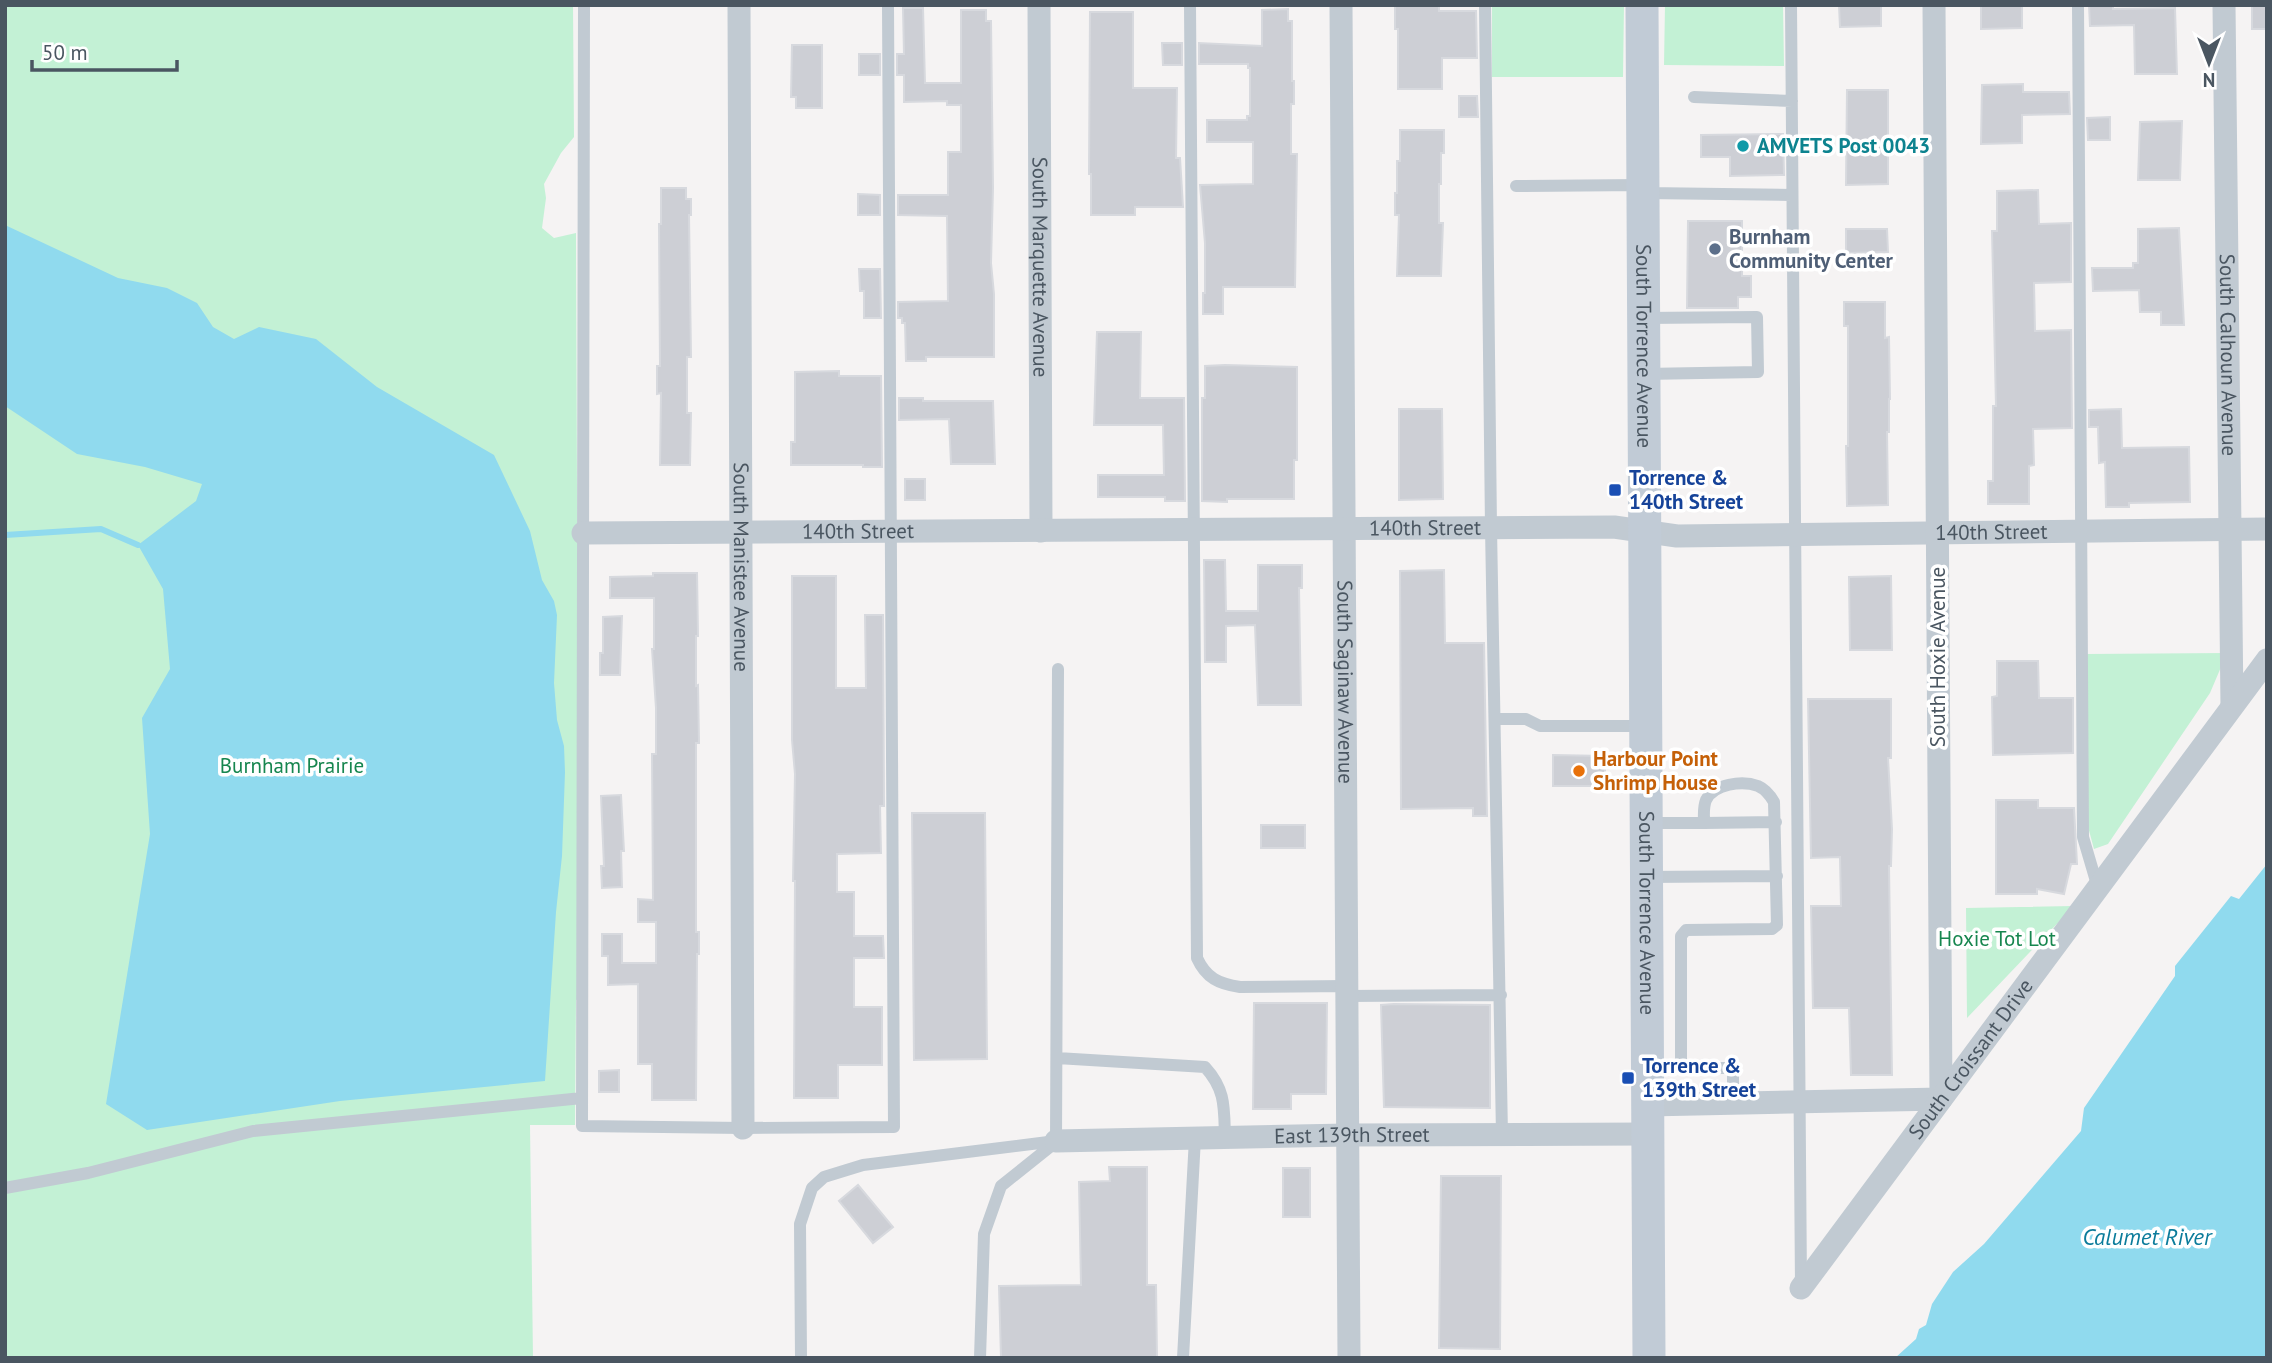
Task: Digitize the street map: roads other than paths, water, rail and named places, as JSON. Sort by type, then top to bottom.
[{"type":"main road","name":"South Torrence Avenue","points":[[1642,5],[1649,1358]]},
{"type":"street","name":"South Manistee Avenue","points":[[738,5],[743,1128]]},
{"type":"street","name":"South Marquette Avenue","points":[[1039,5],[1041,531]]},
{"type":"street","name":"South Saginaw Avenue","points":[[1341,5],[1349,1358]]},
{"type":"street","name":"South Hoxie Avenue","points":[[1934,5],[1941,1099]]},
{"type":"street","name":"South Calhoun Avenue","points":[[2224,5],[2232,706]]},
{"type":"street","name":"140th Street","points":[[583,533],[1614,527],[1677,536],[2267,529]]},
{"type":"street","name":"South Croissant Drive","points":[[1801,1288],[2267,660]]},
{"type":"street","name":"East 139th Street","points":[[1056,1142],[1347,1135],[1502,1135],[1648,1120],[1733,1104],[1941,1099]]},
{"type":"lane","points":[[584,5],[582,1126],[743,1128],[894,1127],[888,5]]},
{"type":"lane","points":[[1190,5],[1197,958],[1203,972],[1213,979],[1233,986],[1500,995]]},
{"type":"lane","points":[[1485,5],[1502,1135]]},
{"type":"lane","points":[[1791,5],[1801,1288]]},
{"type":"lane","points":[[2078,5],[2083,838],[2098,888]]},
{"type":"lane","points":[[1695,97],[1792,101]]},
{"type":"lane","points":[[1516,186],[1793,195]]},
{"type":"lane","points":[[1643,318],[1757,317],[1758,372],[1644,374]]},
{"type":"lane","points":[[1056,1142],[1058,669]]},
{"type":"lane","points":[[1495,719],[1526,719],[1540,726],[1646,726]]},
{"type":"lane","points":[[1704,823],[1704,804],[1714,790],[1725,785],[1759,787],[1769,794],[1774,802],[1777,925],[1772,929],[1686,930],[1681,936],[1681,1064],[1687,1068],[1727,1068],[1733,1072],[1733,1104]]},
{"type":"lane","points":[[1646,822],[1776,822]]},
{"type":"lane","points":[[1776,841],[1798,840]]},
{"type":"lane","points":[[1647,877],[1777,876]]},
{"type":"lane","points":[[1057,1058],[1205,1067],[1215,1078],[1223,1095],[1225,1138]]},
{"type":"lane","points":[[5,1188],[88,1173],[253,1131],[582,1098]]},
{"type":"lane","points":[[1183,1358],[1195,1138]]},
{"type":"lane","points":[[801,1358],[800,1224],[812,1188],[824,1177],[863,1165],[1056,1142]]},
{"type":"lane","points":[[980,1358],[984,1234],[1002,1186],[1056,1142]]},
{"type":"water","points":[[5,225],[118,278],[167,288],[197,303],[213,327],[234,339],[259,327],[316,339],[377,387],[494,455],[530,531],[542,580],[554,601],[557,615],[554,683],[557,720],[564,746],[565,772],[562,856],[545,1081],[340,1101],[147,1130],[106,1104],[150,834],[142,718],[170,669],[163,589],[138,545],[196,501],[202,484],[145,467],[77,454],[5,406]]},
{"type":"water","name":"Calumet River","points":[[2267,864],[2267,1358],[1895,1358],[1916,1339],[1919,1329],[1926,1325],[1932,1304],[1953,1272],[1984,1244],[2081,1131],[2084,1108],[2175,976],[2175,966],[2231,896],[2239,899]]},
{"type":"waterway","points":[[5,535],[101,529],[138,545]]},
{"type":"place","name":"AMVETS Post 0043","points":[[1743,146]]},
{"type":"place","name":"Burnham Community Center","points":[[1715,249]]},
{"type":"place","name":"Torrence & 140th Street","points":[[1615,490]]},
{"type":"place","name":"Harbour Point Shrimp House","points":[[1579,771]]},
{"type":"place","name":"Torrence & 139th Street","points":[[1628,1078]]},
{"type":"park label","name":"Burnham Prairie","points":[[292,766]]},
{"type":"park label","name":"Hoxie Tot Lot","points":[[1997,939]]}]
